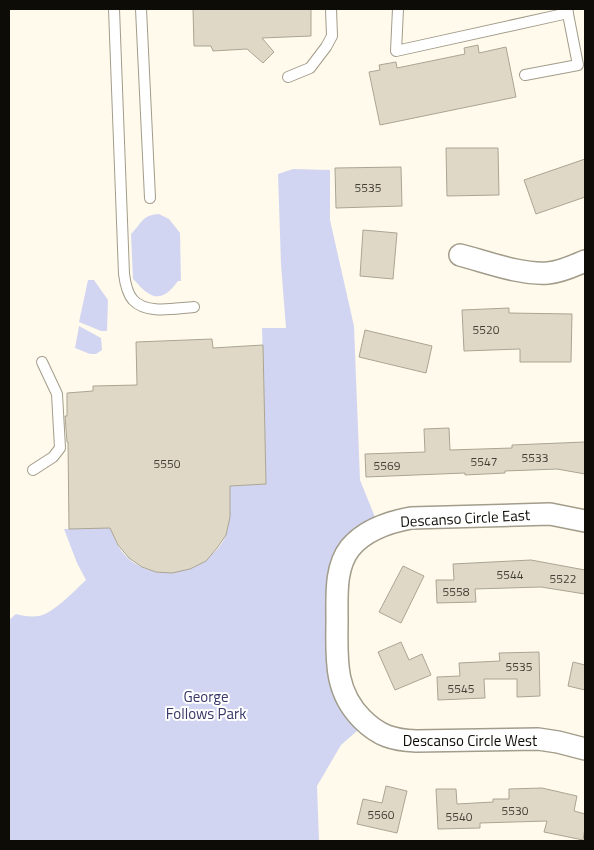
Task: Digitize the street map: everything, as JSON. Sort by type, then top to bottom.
[{"type":"street","points":[[460,255],[531,272],[549,272],[564,269],[585,261]]},
{"type":"street","name":"Descanso Circle East","points":[[337,634],[337,582],[341,567],[350,549],[362,538],[379,527],[393,521],[411,518],[550,514],[585,521]]},
{"type":"street","name":"Descanso Circle West","points":[[337,634],[338,674],[344,696],[352,709],[380,734],[398,740],[416,741],[538,739],[585,749]]},
{"type":"lane","points":[[114,9],[126,287],[133,300],[145,307],[160,310],[194,307]]},
{"type":"lane","points":[[141,9],[150,198]]},
{"type":"lane","points":[[288,77],[310,68],[326,47],[332,36],[331,9]]},
{"type":"lane","points":[[398,9],[396,51],[568,11],[578,65],[525,74]]},
{"type":"lane","points":[[33,470],[53,457],[60,448],[57,394],[42,362]]},
{"type":"green space","name":"George Follows Park","points":[[293,169],[330,170],[330,220],[354,326],[360,480],[379,527],[350,549],[338,674],[366,723],[341,745],[317,786],[319,841],[9,841],[9,620],[16,614],[39,616],[51,611],[86,580],[77,563],[64,529],[98,528],[108,518],[117,544],[133,562],[143,568],[154,571],[178,571],[204,561],[222,543],[227,531],[230,486],[266,484],[262,328],[286,328],[281,265],[278,174]]},
{"type":"green space","points":[[159,214],[169,219],[180,233],[181,281],[178,281],[165,294],[157,296],[146,292],[133,279],[131,234],[143,220],[149,216]]},
{"type":"green space","points":[[88,280],[94,280],[108,300],[107,331],[101,331],[79,322]]},
{"type":"green space","points":[[79,326],[101,338],[102,350],[96,354],[90,354],[75,348]]},
{"type":"building","points":[[193,9],[311,9],[311,36],[262,38],[274,52],[263,63],[247,49],[213,51],[211,46],[194,46]]},
{"type":"building","points":[[478,45],[479,53],[506,47],[516,97],[380,125],[369,72],[380,70],[379,65],[396,62],[397,68],[465,54],[464,48]]},
{"type":"building","points":[[446,148],[498,148],[499,195],[447,196]]},
{"type":"building","points":[[585,159],[585,197],[536,214],[524,180]]},
{"type":"building","points":[[401,167],[402,206],[336,208],[335,168]]},
{"type":"building","points":[[363,230],[397,233],[393,279],[360,276]]},
{"type":"building","points":[[509,308],[509,313],[572,314],[571,362],[520,362],[520,349],[464,351],[462,310]]},
{"type":"building","points":[[365,330],[432,346],[426,373],[359,357]]},
{"type":"building","points":[[212,339],[213,348],[263,345],[266,484],[230,486],[230,517],[226,535],[206,561],[190,569],[172,573],[156,572],[142,567],[129,558],[118,545],[110,528],[69,529],[68,442],[65,416],[67,416],[67,393],[93,391],[93,386],[137,385],[136,342]]},
{"type":"building","points":[[449,428],[450,450],[512,448],[512,445],[585,442],[585,474],[557,469],[465,475],[465,473],[366,477],[365,454],[425,452],[424,429]]},
{"type":"building","points":[[531,560],[585,570],[585,594],[541,587],[475,589],[476,602],[437,603],[436,580],[454,580],[453,564]]},
{"type":"building","points":[[403,566],[424,576],[401,623],[379,612]]},
{"type":"building","points":[[401,642],[409,660],[422,654],[431,675],[395,690],[378,652]]},
{"type":"building","points":[[539,652],[540,696],[517,697],[517,679],[484,679],[485,698],[438,700],[437,677],[460,676],[459,663],[500,661],[499,653]]},
{"type":"building","points":[[573,662],[585,665],[585,690],[568,686]]},
{"type":"building","points":[[386,786],[407,791],[397,833],[357,824],[363,799],[382,803]]},
{"type":"building","points":[[542,788],[577,796],[574,811],[585,814],[583,840],[544,832],[547,821],[480,823],[480,828],[438,829],[436,789],[456,789],[457,804],[493,802],[493,799],[509,799],[509,789]]}]
